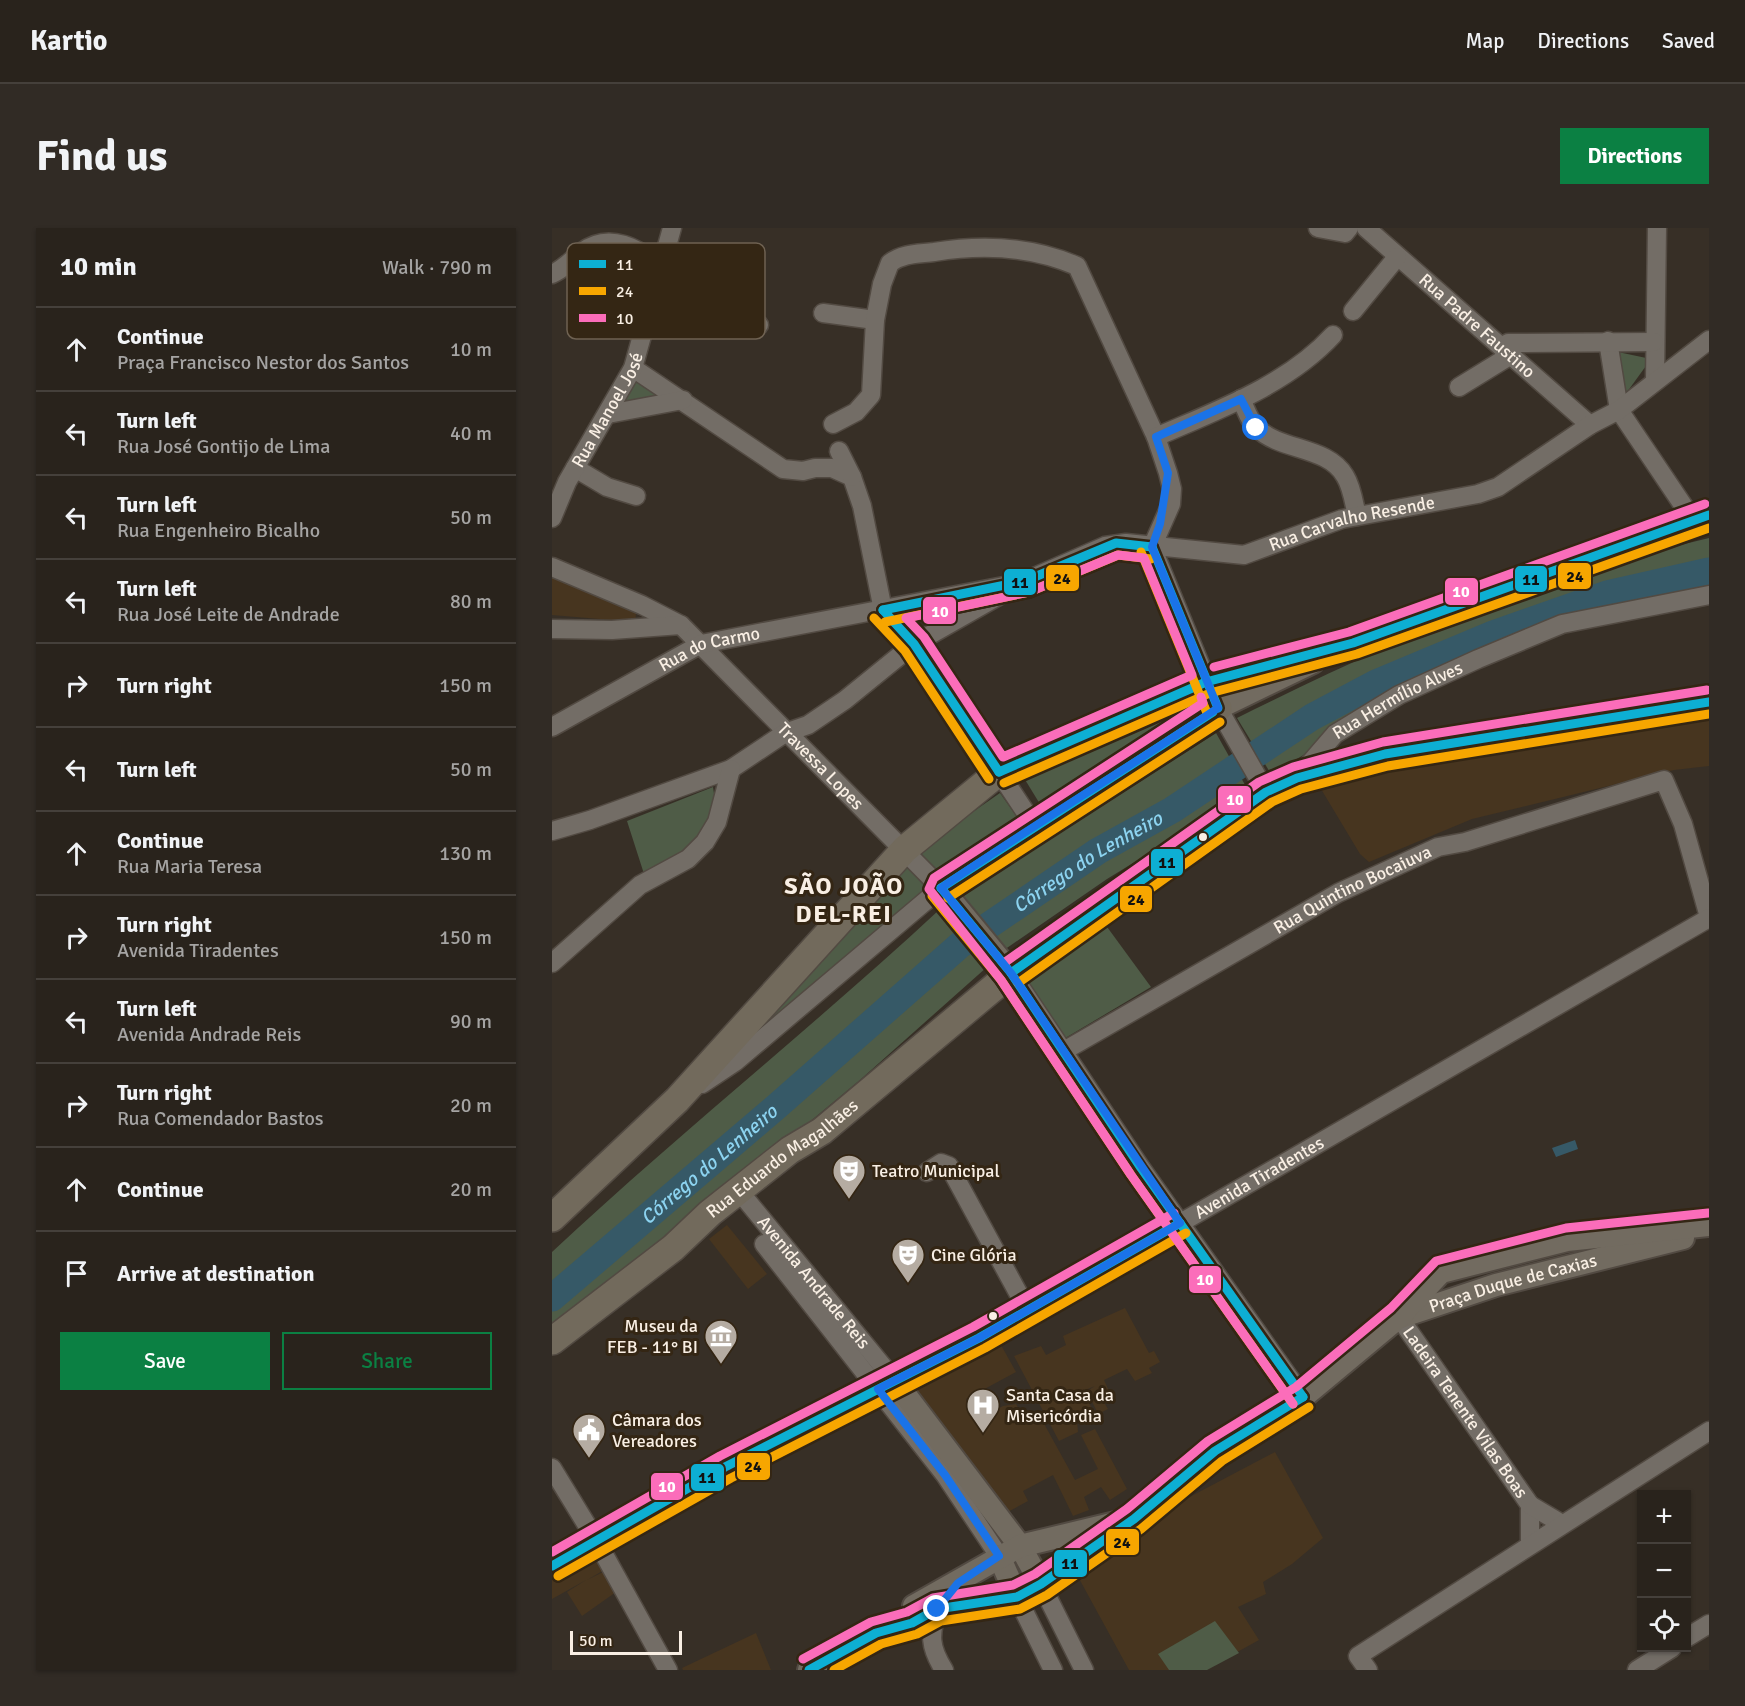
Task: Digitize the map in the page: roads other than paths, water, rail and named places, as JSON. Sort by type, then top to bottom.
[{"type":"highway","points":[[552,1218],[677,1100],[905,849],[999,772],[1206,682],[1353,643],[1704,518]]},
{"type":"highway","points":[[1173,697],[1219,710]]},
{"type":"highway","points":[[1297,778],[1384,754],[1709,702]]},
{"type":"highway","name":"Rua Hermílio Alves","points":[[1003,963],[1260,782],[1297,778]]},
{"type":"highway","name":"Rua Eduardo Magalhães","points":[[552,1341],[673,1248],[696,1225],[807,1138],[822,1131],[1003,963]]},
{"type":"main road","points":[[1003,963],[945,892],[1034,825],[1093,792],[1219,710],[1353,643]]},
{"type":"main road","name":"Praça Duque de Caxias","points":[[1399,1317],[1441,1272],[1567,1240],[1709,1225]]},
{"type":"main road","name":"Praça Duque de Caxias","points":[[1399,1317],[1496,1285],[1672,1242],[1709,1230]]},
{"type":"main road","points":[[876,1633],[912,1623],[937,1609],[1017,1597],[1041,1584],[1134,1519],[1215,1451],[1303,1397],[1399,1317]]},
{"type":"main road","name":"Avenida Tiradentes","points":[[552,1566],[725,1467],[886,1384]]},
{"type":"main road","name":"Avenida Andrade Reis","points":[[886,1384],[1020,1546],[1041,1584]]},
{"type":"main road","points":[[809,1670],[876,1633],[912,1608],[1020,1546],[1134,1519]]},
{"type":"main road","points":[[999,1556],[1017,1597]]},
{"type":"main road","points":[[937,1609],[958,1583]]},
{"type":"street","name":"Rua Manoel José","points":[[668,243],[672,228]]},
{"type":"street","points":[[1318,228],[1345,233],[1349,228]]},
{"type":"street","name":"Rua Padre Faustino","points":[[1366,228],[1590,425]]},
{"type":"street","points":[[1655,380],[1657,228]]},
{"type":"street","points":[[833,424],[856,412],[871,395],[875,320],[884,277],[890,263],[897,258],[962,247],[988,247],[1053,256],[1077,266],[1156,437],[1168,473],[1172,498],[1152,547],[1206,682],[1219,710],[1260,782]]},
{"type":"street","points":[[1353,311],[1397,257]]},
{"type":"street","points":[[552,274],[567,263]]},
{"type":"street","points":[[823,313],[875,320]]},
{"type":"street","points":[[1156,437],[1241,399],[1293,369],[1333,335]]},
{"type":"street","name":"Rua Manoel José","points":[[552,518],[575,468],[633,368],[641,339]]},
{"type":"street","name":"Rua Carvalho Resende","points":[[1025,581],[1112,544],[1126,543],[1244,555],[1328,523],[1485,492],[1503,484],[1590,425],[1619,410],[1709,340]]},
{"type":"street","points":[[1608,341],[1619,410],[1704,518]]},
{"type":"street","points":[[1459,387],[1511,355],[1508,343],[1654,342]]},
{"type":"street","points":[[633,368],[783,469],[803,471],[826,468],[852,477]]},
{"type":"street","points":[[1241,399],[1253,424],[1265,435],[1326,459],[1341,470],[1347,480],[1358,516]]},
{"type":"street","points":[[608,414],[683,400]]},
{"type":"street","points":[[839,451],[852,477],[862,506],[883,610],[914,644],[1034,825]]},
{"type":"street","points":[[575,468],[607,487],[636,496]]},
{"type":"street","name":"Travessa Lopes","points":[[552,567],[642,605],[681,625],[785,733],[905,849],[945,892]]},
{"type":"street","points":[[552,831],[590,820],[731,769],[785,733],[808,725],[846,700],[914,644],[1025,581]]},
{"type":"street","name":"Rua do Carmo","points":[[552,727],[701,644],[1025,581]]},
{"type":"street","name":"Rua Hermílio Alves","points":[[1297,778],[1335,734],[1399,695],[1468,663],[1562,624],[1709,595]]},
{"type":"street","points":[[552,629],[612,630],[681,625]]},
{"type":"street","points":[[552,963],[640,885],[688,859],[705,842],[717,822],[731,769]]},
{"type":"street","name":"Rua Quintino Bocaiuva","points":[[1062,1052],[1338,893],[1438,847],[1465,842],[1664,780],[1683,824],[1709,918]]},
{"type":"street","points":[[677,1100],[735,1062],[945,892]]},
{"type":"street","name":"Avenida Tiradentes","points":[[886,1384],[1028,1311],[1709,918]]},
{"type":"street","points":[[1003,963],[1180,1223],[1303,1397]]},
{"type":"street","points":[[927,1172],[941,1163],[949,1167],[1028,1311]]},
{"type":"street","name":"Avenida Andrade Reis","points":[[734,1196],[886,1384],[999,1556]]},
{"type":"street","name":"Ladeira Tenente Vilas Boas","points":[[1399,1317],[1530,1505],[1530,1544]]},
{"type":"street","points":[[1368,1670],[1358,1656],[1709,1431]]},
{"type":"street","points":[[552,1468],[596,1540],[668,1670]]},
{"type":"street","points":[[1530,1505],[1562,1524]]},
{"type":"street","points":[[1041,1584],[1084,1670]]},
{"type":"street","points":[[1017,1597],[1053,1670]]},
{"type":"street","points":[[937,1609],[931,1633],[932,1644],[944,1670]]},
{"type":"street","points":[[1691,1635],[1709,1624]]},
{"type":"street","points":[[1637,1670],[1664,1652]]},
{"type":"water","points":[[1575,1140],[1578,1149],[1556,1157],[1552,1148]]},
{"type":"waterway","name":"Córrego do Lenheiro","points":[[552,1298],[776,1107],[960,945],[1098,851],[1172,810],[1312,717],[1376,683],[1493,634],[1607,594],[1709,571]]},
{"type":"place","name":"Teatro Municipal","points":[[849,1200]]},
{"type":"place","name":"Cine Glória","points":[[908,1284]]},
{"type":"place","name":"Museu da FEB - 11° BI","points":[[721,1365]]},
{"type":"place","name":"Santa Casa da Misericórdia","points":[[983,1434]]},
{"type":"place","name":"Câmara dos Vereadores","points":[[589,1459]]},
{"type":"district","name":"SÃO JOÃO DEL-REI","points":[[844,900]]}]
